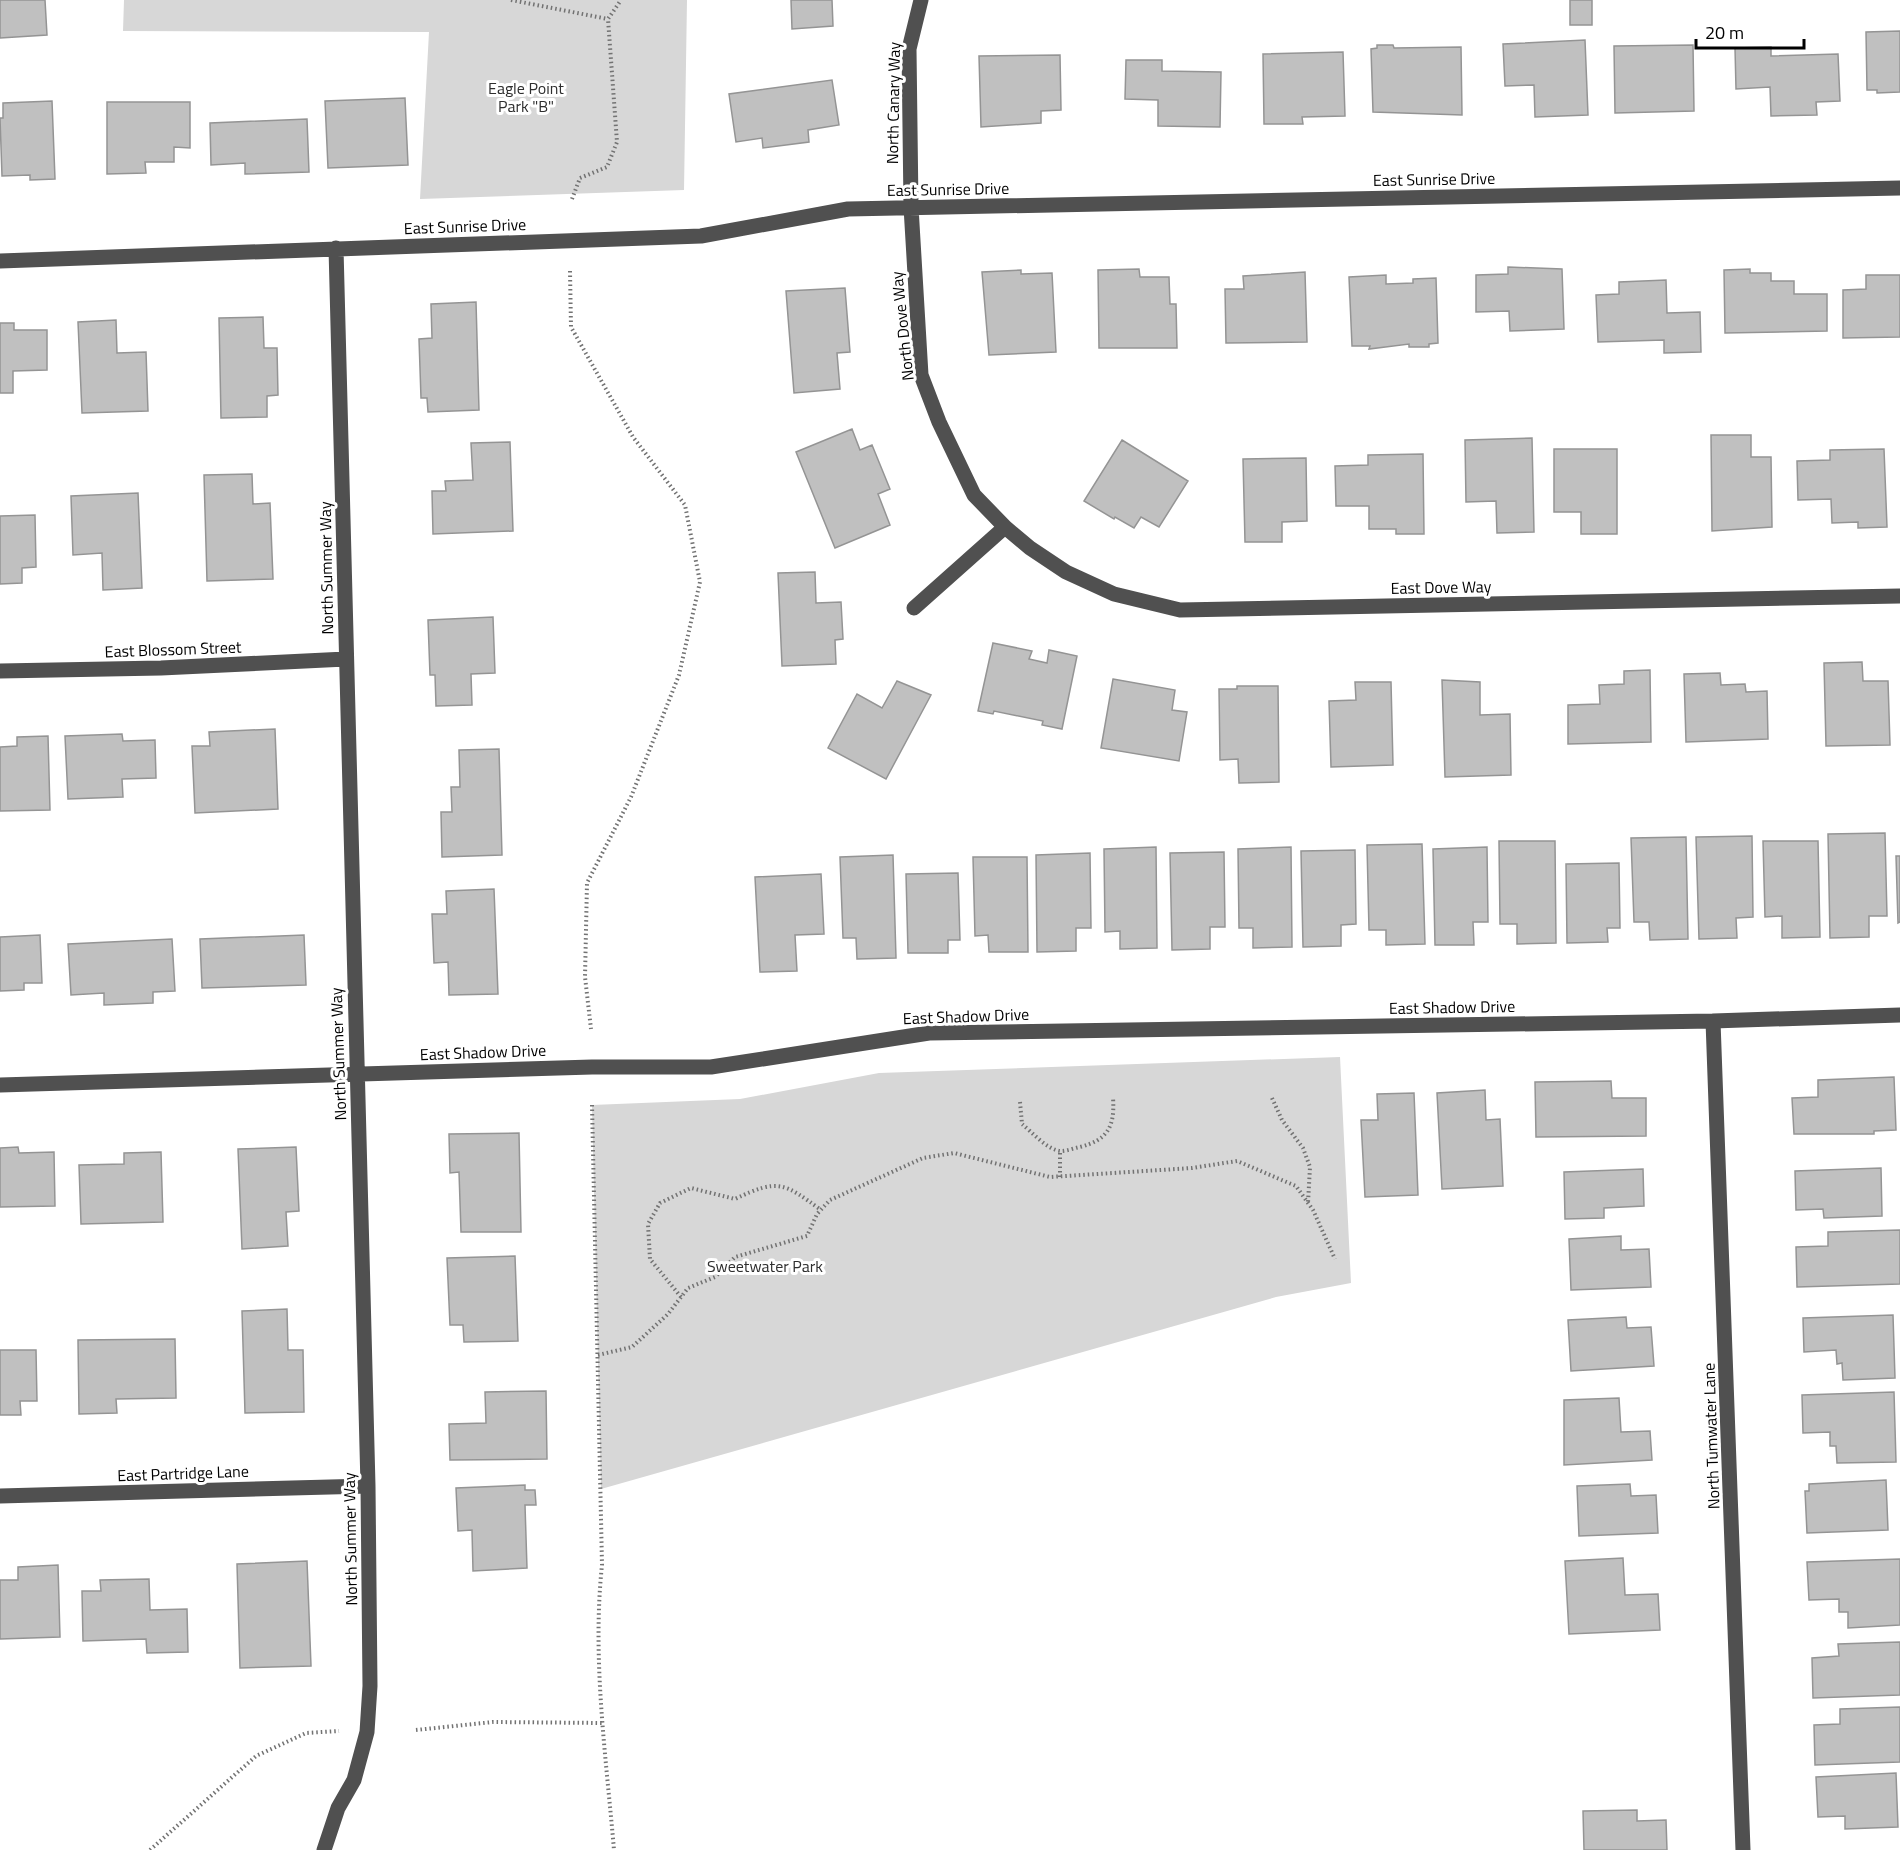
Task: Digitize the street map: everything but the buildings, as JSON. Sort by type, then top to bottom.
[{"type":"street","name":"North Canary Way","points":[[910,207],[909,49],[921,0]]},
{"type":"street","name":"East Sunrise Drive","points":[[0,261],[701,236],[848,209],[1900,188]]},
{"type":"street","name":"North Dove Way","points":[[910,207],[921,375],[939,422],[974,495],[1005,527]]},
{"type":"street","name":"North Summer Way","points":[[324,1850],[339,1808],[354,1780],[367,1732],[370,1686],[368,1486],[336,248]]},
{"type":"street","name":"East Dove Way","points":[[1005,527],[1066,572],[1114,594],[1180,610],[1900,596]]},
{"type":"street","points":[[914,608],[1005,527]]},
{"type":"street","name":"East Blossom Street","points":[[0,671],[160,668],[346,659]]},
{"type":"street","name":"East Shadow Drive","points":[[0,1085],[592,1067],[711,1067],[929,1033],[1900,1016]]},
{"type":"street","name":"North Tumwater Lane","points":[[1713,1021],[1743,1850]]},
{"type":"street","name":"East Partridge Lane","points":[[0,1496],[368,1486]]},
{"type":"path","points":[[511,0],[608,19]]},
{"type":"path","points":[[572,199],[580,178],[607,167],[617,142],[608,19],[621,0]]},
{"type":"path","points":[[570,271],[571,327],[633,437],[685,506],[700,582],[679,675],[631,797],[587,883],[585,977],[591,1029]]},
{"type":"path","points":[[1020,1102],[1022,1124],[1046,1144],[1060,1151],[1093,1144],[1110,1131],[1114,1112],[1113,1098]]},
{"type":"path","points":[[1272,1098],[1282,1120],[1303,1148],[1310,1167],[1308,1203]]},
{"type":"path","points":[[592,1105],[602,1565],[598,1603],[603,1723],[614,1850]]},
{"type":"path","points":[[1060,1151],[1060,1177]]},
{"type":"path","points":[[598,1355],[632,1347],[668,1314],[688,1288],[715,1277],[735,1257],[807,1236],[821,1210],[830,1200],[923,1158],[954,1153],[1050,1177],[1192,1168],[1237,1161],[1296,1186],[1308,1203],[1335,1259]]},
{"type":"path","points":[[681,1297],[650,1259],[648,1224],[660,1203],[691,1188],[735,1199],[758,1188],[788,1186],[821,1210]]},
{"type":"path","points":[[416,1730],[493,1722],[603,1723]]},
{"type":"path","points":[[150,1850],[256,1756],[306,1733],[339,1731]]},
{"type":"green space","name":"Eagle Point Park \"B\"","points":[[124,0],[687,0],[684,190],[420,199],[429,32],[123,31]]},
{"type":"green space","name":"Sweetwater Park","points":[[1340,1057],[1351,1283],[1276,1297],[601,1489],[592,1105],[740,1099],[879,1073]]}]
